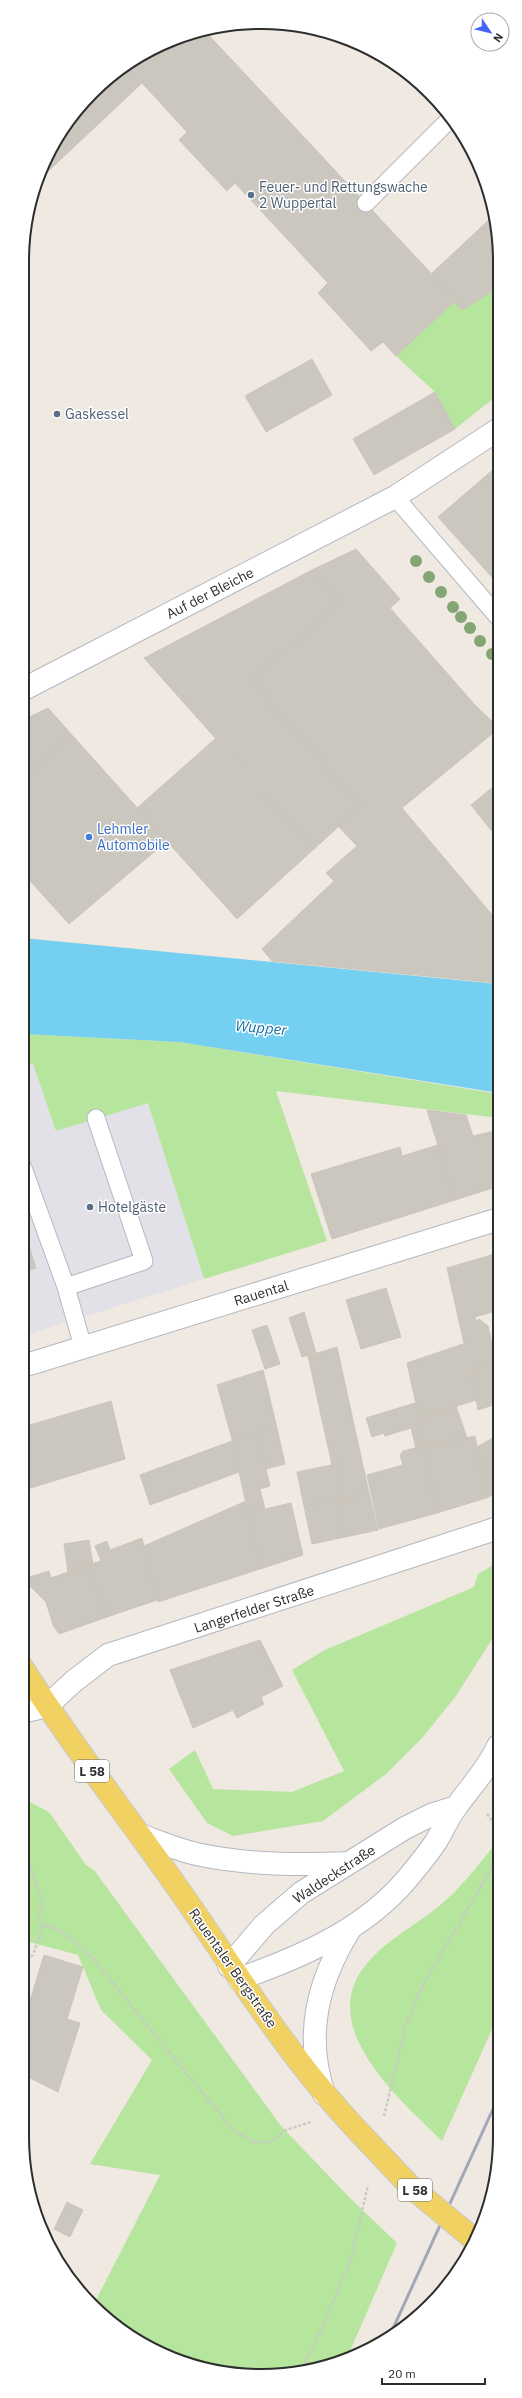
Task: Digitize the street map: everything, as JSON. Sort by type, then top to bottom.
[{"type":"main road","name":"Rauentaler Bergstraße","points":[[29,1678],[47,1706],[140,1835],[234,1972],[325,2095],[339,2112],[410,2186],[471,2236]]},
{"type":"street","name":"Auf der Bleiche","points":[[29,686],[395,497],[493,433]]},
{"type":"street","name":"Rauental","points":[[29,1364],[493,1221]]},
{"type":"street","name":"Langerfelder Straße","points":[[29,1710],[47,1706],[74,1681],[108,1655],[493,1530]]},
{"type":"street","points":[[234,1972],[286,1962],[350,1928],[406,1880],[434,1843],[456,1807],[482,1775],[493,1755]]},
{"type":"street","name":"Waldeckstraße","points":[[234,1972],[264,1925],[301,1893],[405,1828],[431,1815],[456,1807]]},
{"type":"street","points":[[140,1835],[200,1855],[231,1860],[288,1865],[351,1863]]},
{"type":"street","points":[[325,2095],[316,2070],[314,2044],[316,2018],[326,1976],[337,1950],[350,1928]]},
{"type":"lane","points":[[366,203],[447,122]]},
{"type":"lane","points":[[395,497],[493,611]]},
{"type":"lane","points":[[66,1287],[144,1261],[96,1118]]},
{"type":"lane","points":[[29,1185],[66,1287],[83,1347]]},
{"type":"path","points":[[29,1863],[43,1902],[39,1918],[43,1925],[57,1929],[73,1938],[94,1960],[233,2130],[253,2142],[272,2142],[286,2130],[339,2112]]},
{"type":"path","points":[[391,2086],[407,2021],[424,1983],[493,1866]]},
{"type":"path","points":[[29,1957],[33,1955],[43,1925]]},
{"type":"path","points":[[303,2365],[320,2333],[351,2259],[362,2212]]},
{"type":"shaded area","points":[[29,1064],[33,1064],[57,1131],[148,1102],[204,1279],[29,1334]]},
{"type":"green space","points":[[493,291],[493,399],[455,429],[435,392],[396,356],[454,302],[462,310]]},
{"type":"green space","points":[[29,1034],[179,1042],[493,1093],[493,1117],[276,1091],[327,1241],[204,1279],[148,1103],[56,1131],[33,1064],[29,1064]]},
{"type":"green space","points":[[493,1565],[493,1638],[456,1696],[423,1737],[386,1774],[323,1821],[233,1836],[207,1823],[169,1769],[195,1750],[213,1789],[292,1792],[344,1771],[292,1670],[325,1650],[474,1587],[478,1574]]},
{"type":"green space","points":[[29,1802],[49,1812],[86,1865],[94,1870],[281,2126],[350,2198],[397,2243],[350,2351],[336,2357],[306,2365],[276,2369],[246,2369],[216,2365],[186,2357],[145,2338],[120,2321],[96,2300],[160,2175],[90,2164],[152,2060],[101,2010],[78,1955],[29,1942]]},
{"type":"green space","points":[[493,1847],[493,2027],[442,2141],[407,2107],[371,2064],[358,2041],[351,2017],[351,1994],[362,1970],[371,1959],[391,1941],[436,1909],[466,1879]]},
{"type":"water","name":"Wupper","points":[[29,939],[493,983],[493,1092],[179,1042],[29,1034]]},
{"type":"building","points":[[209,35],[456,300],[396,356],[383,342],[371,351],[318,293],[328,283],[235,183],[227,191],[179,140],[187,132],[142,83],[47,173],[53,158],[68,132],[87,108],[108,87],[132,68],[158,53],[186,41]]},
{"type":"building","points":[[489,219],[493,246],[493,291],[462,310],[454,302],[456,300],[431,274]]},
{"type":"building","points":[[312,359],[332,395],[266,432],[245,396]]},
{"type":"building","points":[[435,392],[455,429],[374,475],[353,439]]},
{"type":"building","points":[[493,470],[493,578],[438,517]]},
{"type":"building","points":[[356,549],[400,599],[390,608],[475,705],[493,722],[493,733],[402,808],[493,916],[493,982],[272,961],[262,949],[334,881],[326,873],[357,846],[338,826],[361,806],[251,681],[339,602],[312,570]]},
{"type":"building","points":[[312,570],[339,602],[251,681],[361,806],[314,849],[144,658]]},
{"type":"building","points":[[48,708],[72,735],[29,773],[29,717]]},
{"type":"building","points":[[72,735],[167,841],[69,924],[29,880],[29,773]]},
{"type":"building","points":[[215,739],[314,849],[237,919],[137,808]]},
{"type":"building","points":[[493,787],[493,832],[471,805]]},
{"type":"building","points":[[427,1110],[466,1115],[473,1136],[493,1131],[493,1188],[455,1200]]},
{"type":"building","points":[[438,1145],[455,1200],[332,1239],[311,1174],[400,1147],[402,1156]]},
{"type":"building","points":[[29,1246],[36,1268],[29,1270]]},
{"type":"building","points":[[493,1254],[493,1271],[488,1256]]},
{"type":"building","points":[[488,1256],[493,1271],[493,1312],[475,1317],[476,1321],[479,1319],[488,1326],[493,1348],[493,1363],[470,1370],[447,1268]]},
{"type":"building","points":[[386,1288],[401,1337],[361,1349],[346,1300]]},
{"type":"building","points":[[304,1312],[316,1353],[302,1357],[289,1318]]},
{"type":"building","points":[[267,1325],[280,1364],[265,1369],[252,1330]]},
{"type":"building","points":[[463,1344],[476,1400],[419,1418],[407,1363]]},
{"type":"building","points":[[337,1347],[369,1493],[344,1498],[337,1464],[332,1465],[308,1356]]},
{"type":"building","points":[[493,1363],[493,1405],[478,1410],[470,1370]]},
{"type":"building","points":[[263,1370],[277,1428],[232,1439],[217,1385]]},
{"type":"building","points":[[111,1401],[125,1459],[29,1488],[29,1425]]},
{"type":"building","points":[[415,1403],[425,1445],[416,1448],[411,1428],[385,1436],[384,1433],[372,1437],[366,1418]]},
{"type":"building","points":[[456,1406],[467,1438],[425,1447],[419,1418]]},
{"type":"building","points":[[277,1428],[285,1464],[266,1469],[258,1433]]},
{"type":"building","points":[[258,1433],[270,1486],[260,1489],[265,1509],[291,1503],[303,1555],[260,1569],[232,1439]]},
{"type":"building","points":[[475,1436],[486,1498],[437,1513],[423,1446]]},
{"type":"building","points":[[493,1438],[493,1495],[486,1498],[477,1447]]},
{"type":"building","points":[[232,1441],[239,1472],[150,1505],[140,1475]]},
{"type":"building","points":[[423,1446],[437,1513],[379,1529],[367,1475],[403,1465],[400,1455],[403,1451]]},
{"type":"building","points":[[337,1464],[344,1498],[304,1506],[297,1472]]},
{"type":"building","points":[[369,1493],[378,1530],[345,1537],[337,1500]]},
{"type":"building","points":[[337,1500],[345,1537],[312,1544],[304,1506]]},
{"type":"building","points":[[246,1501],[260,1569],[158,1602],[144,1546]]},
{"type":"building","points":[[142,1538],[157,1600],[107,1617],[89,1565],[101,1561],[95,1546],[107,1541],[110,1550]]},
{"type":"building","points":[[89,1540],[93,1564],[68,1572],[64,1544]]},
{"type":"building","points":[[89,1565],[107,1617],[59,1634],[53,1625],[46,1602],[29,1585],[29,1577],[49,1571],[51,1578]]},
{"type":"building","points":[[260,1640],[283,1686],[261,1697],[264,1704],[237,1718],[233,1710],[193,1728],[170,1670]]},
{"type":"building","points":[[44,1955],[83,1967],[67,2019],[80,2023],[58,2092],[29,2078],[29,2004]]},
{"type":"building","points":[[67,2202],[83,2210],[70,2237],[54,2229]]},
{"type":"railway","points":[[394,2327],[493,2109]]},
{"type":"place","name":"Feuer- und Rettungswache 2 Wuppertal","points":[[251,195]]},
{"type":"place","name":"Gaskessel","points":[[57,414]]},
{"type":"place","name":"Lehmler Automobile","points":[[89,837]]},
{"type":"place","name":"Hotelgäste","points":[[90,1207]]}]
